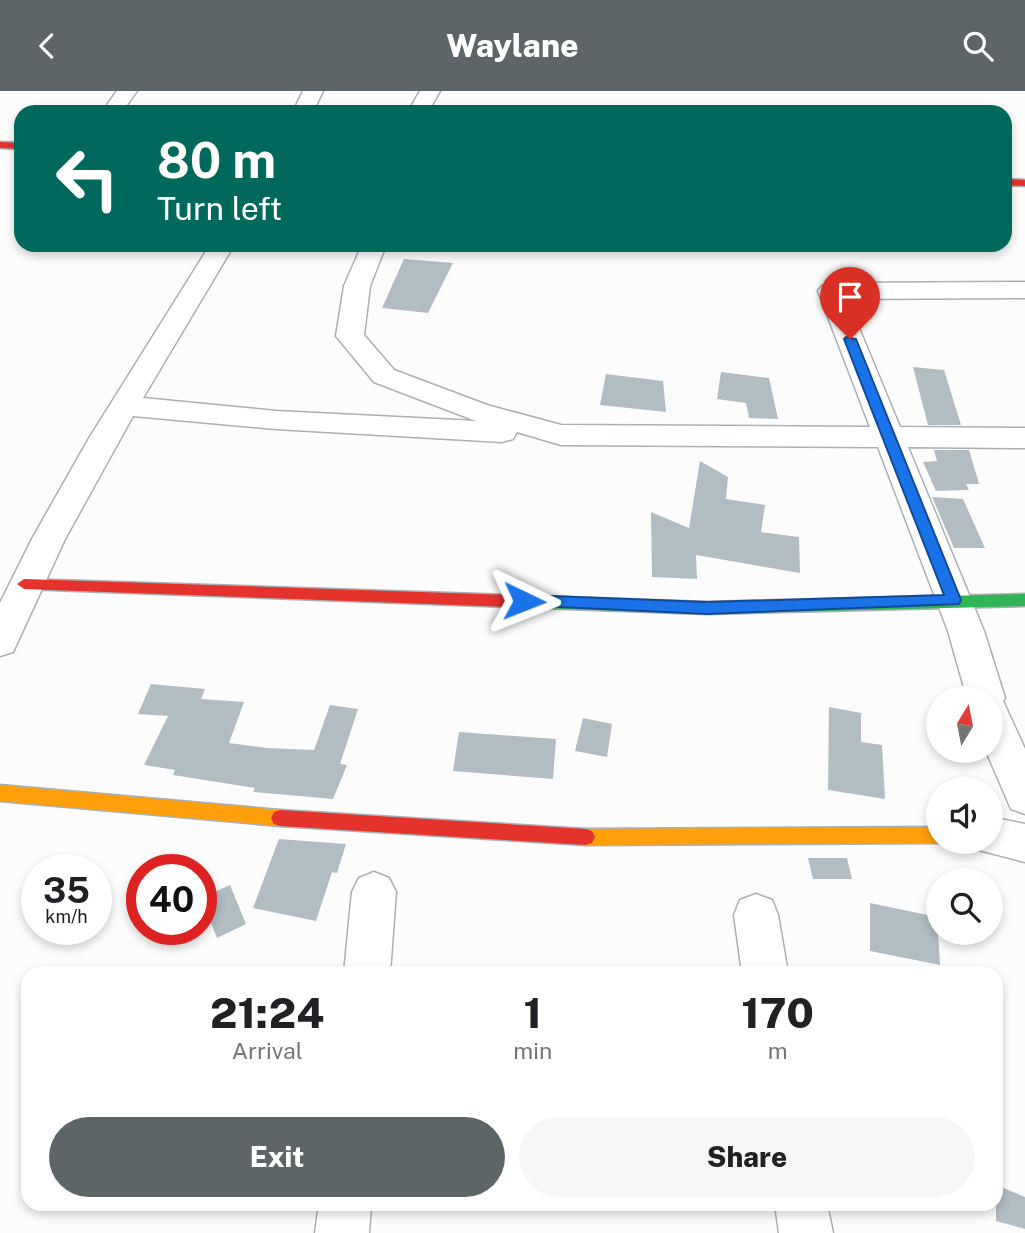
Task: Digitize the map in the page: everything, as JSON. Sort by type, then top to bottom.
[{"type":"street","points":[[0,642],[24,584],[56,520],[218,252]]},
{"type":"street","points":[[371,252],[357,286],[350,336],[384,376],[477,412],[561,435]]},
{"type":"street","points":[[982,686],[954,600],[831,291],[1025,290]]},
{"type":"street","points":[[126,406],[276,420],[561,435],[1025,438]]},
{"type":"street","points":[[24,584],[707,608],[1025,600]]},
{"type":"street","points":[[1003,743],[1025,796]]},
{"type":"street","points":[[0,793],[254,816],[566,837],[926,835]]},
{"type":"street","points":[[1003,839],[1025,843]]},
{"type":"street","points":[[368,966],[374,893]]},
{"type":"street","points":[[756,915],[764,966]]},
{"type":"street","points":[[342,1233],[344,1211]]},
{"type":"street","points":[[802,1211],[806,1233]]},
{"type":"building","points":[[404,259],[453,263],[428,313],[382,308]]},
{"type":"building","points":[[913,367],[944,370],[961,425],[928,425]]},
{"type":"building","points":[[721,372],[769,378],[778,419],[749,418],[746,403],[717,399]]},
{"type":"building","points":[[606,374],[663,381],[666,412],[600,405]]},
{"type":"building","points":[[934,450],[969,450],[979,484],[966,484],[969,490],[936,491],[923,462],[937,461]]},
{"type":"building","points":[[700,461],[728,477],[726,499],[765,505],[761,532],[799,537],[800,573],[696,555],[697,579],[652,577],[651,512],[689,528]]},
{"type":"building","points":[[932,497],[963,499],[985,548],[954,548]]},
{"type":"building","points":[[151,684],[205,689],[201,699],[244,702],[229,743],[267,748],[314,750],[330,705],[358,709],[340,764],[347,765],[333,799],[253,792],[255,788],[173,775],[175,770],[144,765],[168,716],[138,714]]},
{"type":"building","points":[[829,707],[861,713],[861,742],[882,745],[885,799],[828,790]]},
{"type":"building","points":[[583,718],[612,724],[607,757],[575,751]]},
{"type":"building","points":[[459,732],[556,739],[553,779],[453,771]]},
{"type":"building","points":[[279,839],[346,844],[337,873],[332,872],[316,921],[253,908]]},
{"type":"building","points":[[808,858],[847,858],[852,879],[813,879]]},
{"type":"building","points":[[230,885],[246,924],[217,938],[217,891]]},
{"type":"building","points":[[870,903],[926,915],[926,945],[939,945],[940,965],[870,951]]},
{"type":"building","points":[[1003,1188],[1025,1197],[1025,1229],[996,1221],[996,1211],[1003,1211]]},
{"type":"traffic: fast","points":[[511,601],[707,608],[1025,600]]},
{"type":"traffic: slow","points":[[0,793],[280,818]]},
{"type":"traffic: slow","points":[[586,837],[926,835]]},
{"type":"traffic: jam","points":[[0,145],[14,146]]},
{"type":"traffic: jam","points":[[1012,182],[1025,183]]},
{"type":"traffic: jam","points":[[24,584],[511,601]]},
{"type":"traffic: jam","points":[[280,818],[586,837]]},
{"type":"route","points":[[524,601],[707,608],[954,600],[850,339]]}]
